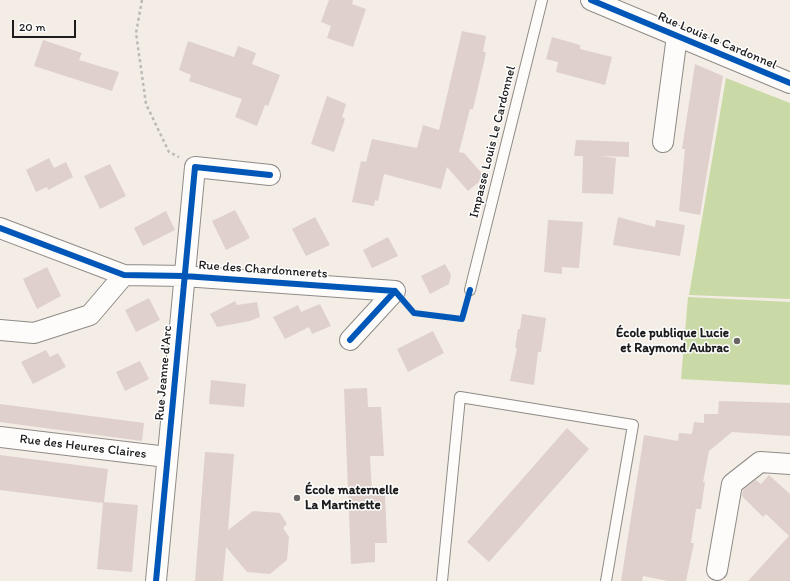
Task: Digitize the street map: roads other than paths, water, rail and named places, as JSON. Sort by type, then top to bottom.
[{"type":"street","name":"Rue Louis le Cardonnel","points":[[591,0],[790,83]]},
{"type":"street","points":[[662,142],[678,36]]},
{"type":"street","name":"Rue Jeanne d'Arc","points":[[156,581],[195,167],[270,175]]},
{"type":"street","name":"Rue des Chardonnerets","points":[[0,228],[124,275],[184,276],[395,291],[350,340]]},
{"type":"street","points":[[0,330],[34,333],[90,315],[124,275]]},
{"type":"street","name":"Rue des Heures Claires","points":[[0,437],[167,457]]},
{"type":"street","points":[[717,570],[732,484],[760,462],[790,464]]},
{"type":"lane","name":"Impasse Louis Le Cardonnel","points":[[470,290],[542,0]]},
{"type":"lane","points":[[442,581],[460,397],[633,425],[606,581]]},
{"type":"place","name":"École publique Lucie et Raymond Aubrac","points":[[737,341]]},
{"type":"place","name":"École maternelle La Martinette","points":[[297,498]]}]
